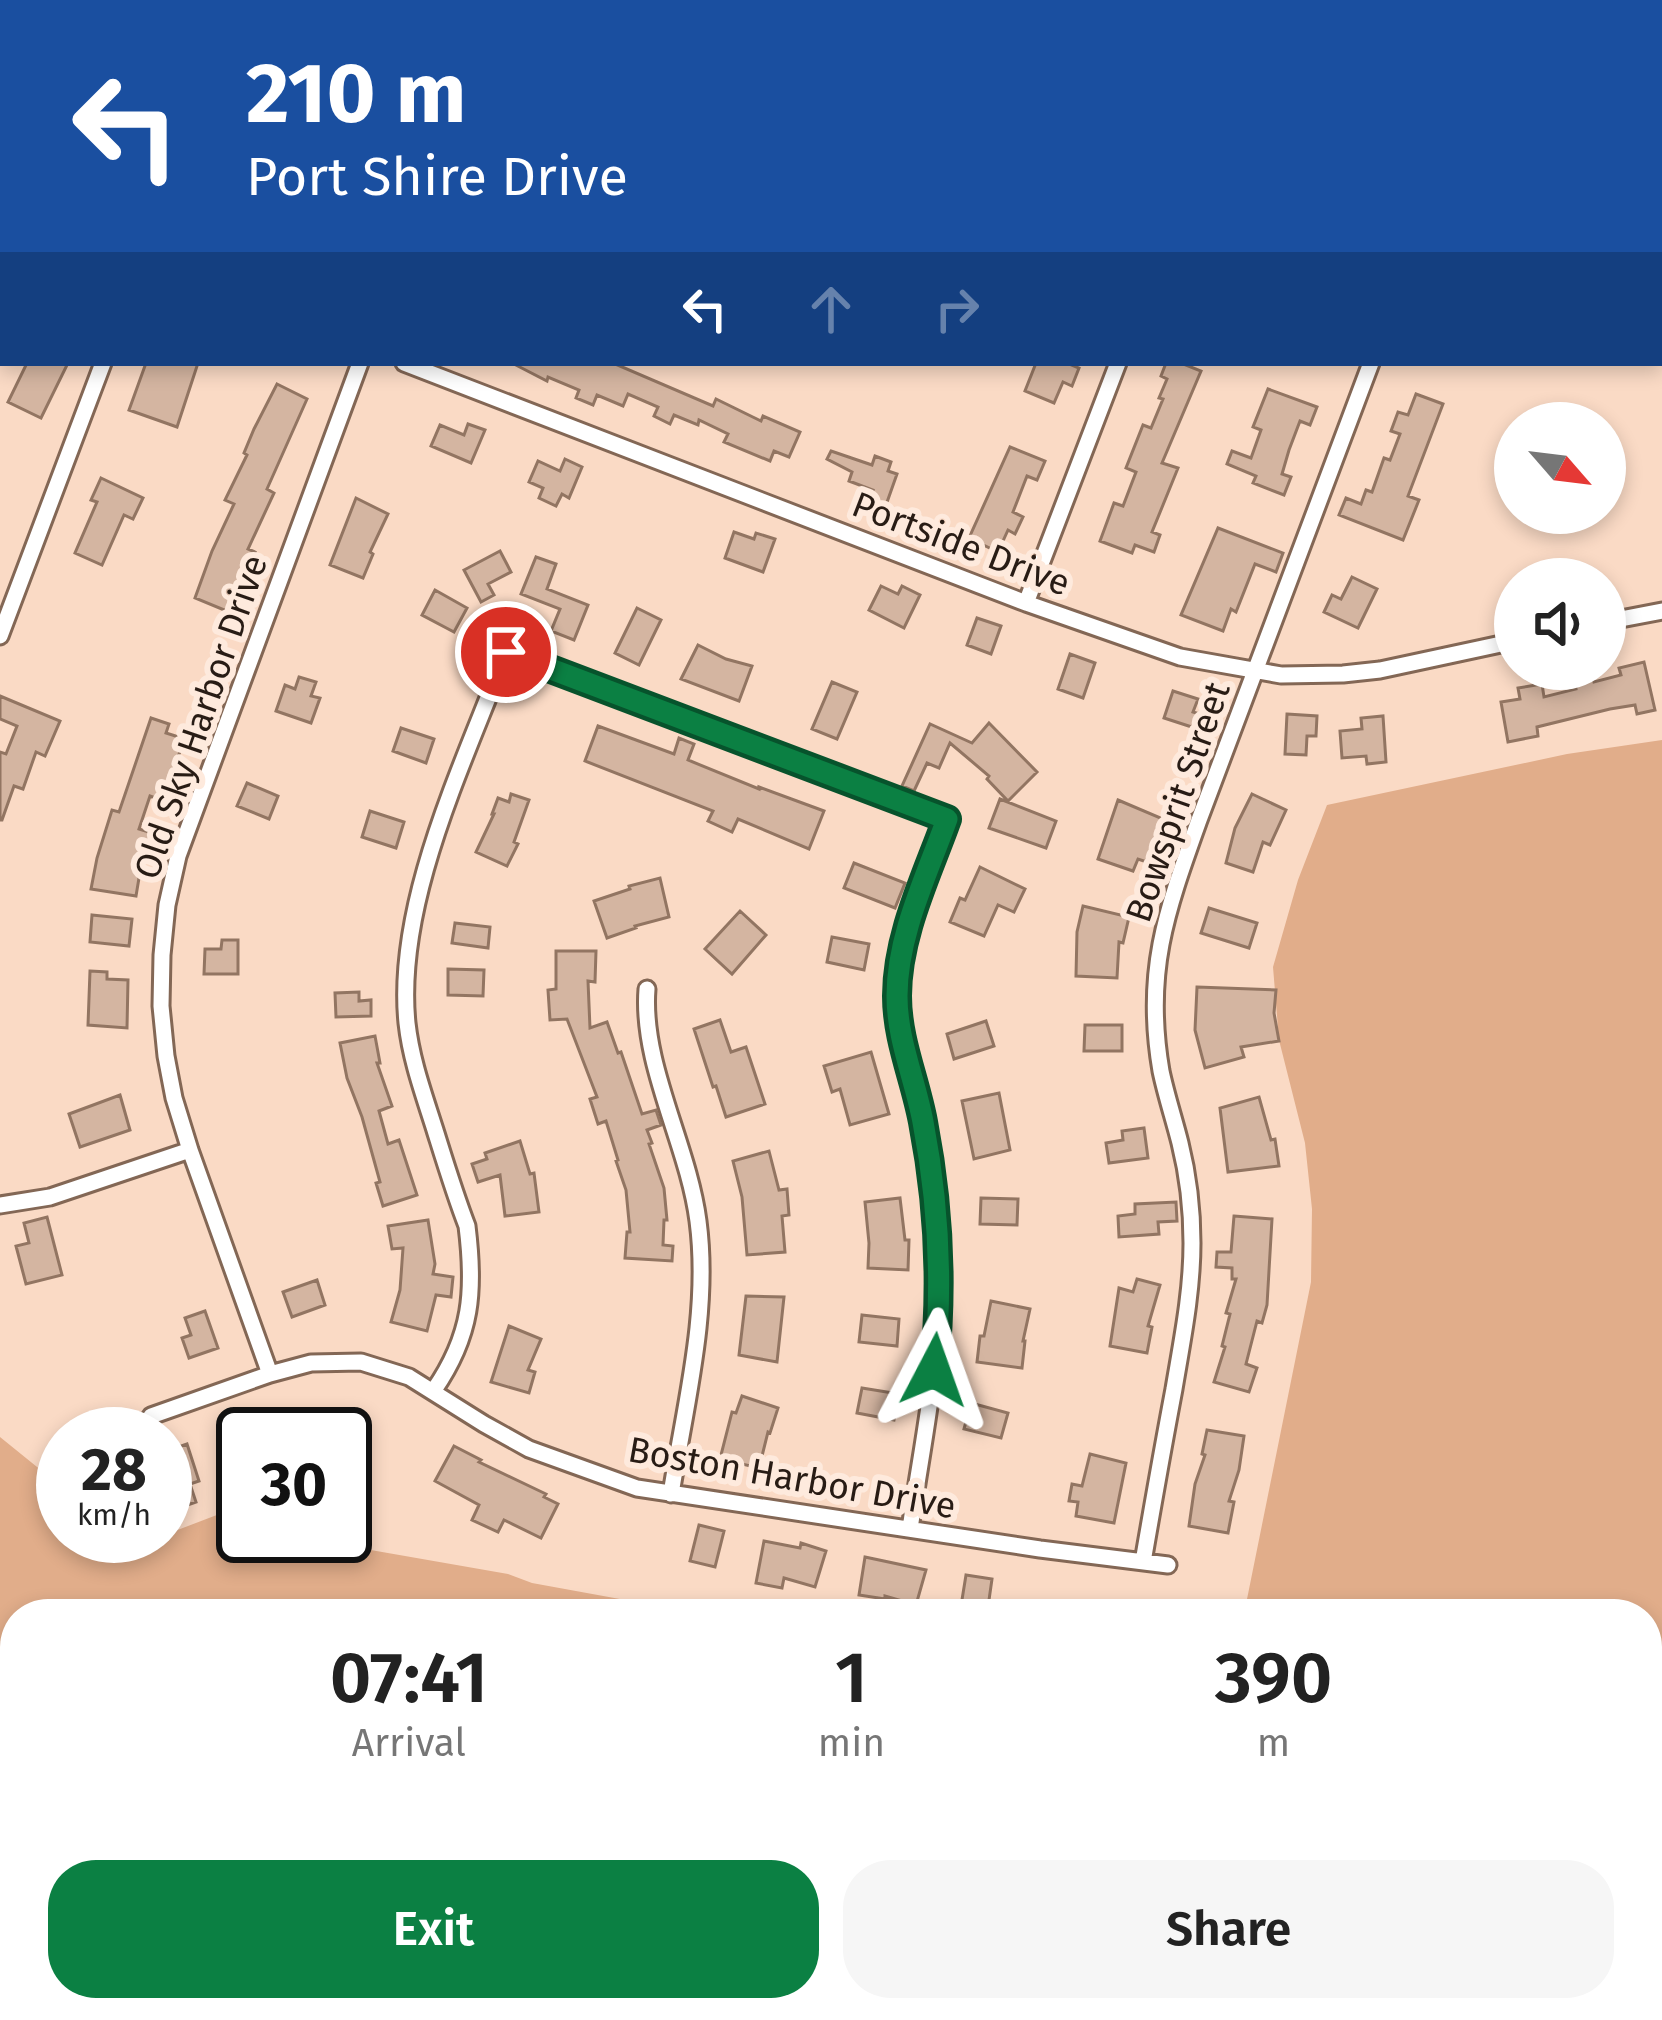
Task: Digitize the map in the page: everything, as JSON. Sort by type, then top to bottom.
[{"type":"street","points":[[0,636],[102,366]]},
{"type":"street","name":"Old Sky Harbor Drive","points":[[269,1374],[174,1098],[163,1022],[162,955],[178,856],[359,366]]},
{"type":"street","name":"Portside Drive","points":[[412,366],[1026,603],[1180,657],[1281,675],[1322,674],[1380,670],[1494,646]]},
{"type":"street","points":[[1026,603],[1117,366]]},
{"type":"street","name":"Bowsprit Street","points":[[1143,1562],[1184,1333],[1192,1239],[1189,1192],[1157,1043],[1157,959],[1172,894],[1370,366]]},
{"type":"street","points":[[1626,618],[1662,610]]},
{"type":"street","points":[[434,1390],[463,1340],[471,1296],[470,1249],[467,1226],[414,1063],[407,1024],[410,940],[428,857],[506,652],[947,819],[908,929],[898,973],[902,1039],[935,1188],[940,1261],[930,1406],[910,1529]]},
{"type":"street","points":[[647,989],[649,1039],[690,1175],[701,1270],[700,1318],[670,1494]]},
{"type":"street","points":[[0,1205],[50,1197],[190,1150]]},
{"type":"street","name":"Boston Harbor Drive","points":[[177,1407],[269,1374],[328,1361],[362,1362],[394,1370],[434,1390],[529,1448],[637,1488],[1168,1564]]},
{"type":"shaded area","points":[[1662,740],[1662,1599],[1247,1599],[1311,1282],[1312,1209],[1305,1143],[1279,1040],[1273,967],[1298,880],[1327,805],[1567,754]]},
{"type":"shaded area","points":[[0,1437],[36,1466],[36,1563],[192,1563],[192,1524],[216,1515],[216,1563],[372,1563],[372,1550],[620,1599],[0,1599]]},
{"type":"building","points":[[26,366],[67,366],[41,418],[8,402]]},
{"type":"building","points":[[145,366],[197,366],[177,427],[129,410]]},
{"type":"building","points":[[518,366],[620,366],[713,406],[716,399],[761,421],[763,416],[800,432],[789,457],[774,451],[770,461],[724,442],[728,434],[699,420],[698,425],[674,415],[670,424],[654,416],[658,407],[628,394],[623,406],[597,395],[593,405],[576,398],[579,390],[548,377],[547,381]]},
{"type":"building","points":[[1035,366],[1079,368],[1072,386],[1063,382],[1054,403],[1025,391]]},
{"type":"building","points":[[1165,366],[1201,371],[1162,463],[1178,468],[1152,532],[1160,535],[1154,552],[1135,545],[1132,553],[1100,541],[1114,503],[1123,506],[1136,472],[1126,468],[1143,425],[1151,428],[1163,399],[1159,398],[1167,379],[1161,376]]},
{"type":"building","points":[[277,384],[307,399],[267,489],[274,493],[248,549],[255,552],[229,612],[195,598],[234,504],[225,500]]},
{"type":"building","points":[[1268,389],[1317,407],[1310,425],[1300,421],[1289,450],[1282,474],[1291,477],[1284,495],[1253,483],[1256,476],[1227,464],[1232,451],[1251,458],[1261,430],[1253,427]]},
{"type":"building","points":[[1416,394],[1443,404],[1408,496],[1419,500],[1403,540],[1339,515],[1346,498],[1361,504],[1366,490],[1372,492],[1384,458],[1390,460],[1400,434],[1391,431],[1398,412],[1408,415]]},
{"type":"building","points":[[468,424],[485,430],[471,463],[431,446],[440,425],[464,435]]},
{"type":"building","points":[[1010,447],[1045,461],[1037,480],[1027,476],[1013,512],[1023,517],[1015,534],[1008,530],[998,552],[969,538]]},
{"type":"building","points":[[831,451],[872,465],[875,456],[891,462],[888,471],[897,474],[886,505],[869,499],[873,490],[849,481],[852,472],[827,459]]},
{"type":"building","points":[[565,459],[582,467],[569,498],[562,494],[556,506],[539,498],[543,488],[529,482],[538,461],[560,471]]},
{"type":"building","points":[[101,478],[143,498],[133,519],[124,515],[102,565],[75,553],[97,502],[91,500]]},
{"type":"building","points":[[356,498],[388,514],[363,578],[330,565]]},
{"type":"building","points":[[1218,528],[1283,553],[1276,572],[1255,564],[1223,631],[1181,615]]},
{"type":"building","points":[[734,532],[775,539],[763,572],[725,558]]},
{"type":"building","points":[[500,551],[511,572],[488,584],[494,595],[481,602],[464,570]]},
{"type":"building","points":[[536,557],[556,564],[547,589],[588,605],[574,640],[551,631],[560,609],[521,594]]},
{"type":"building","points":[[1352,577],[1377,589],[1358,628],[1324,612],[1332,595],[1341,599]]},
{"type":"building","points":[[881,586],[898,594],[902,586],[920,595],[904,628],[869,610]]},
{"type":"building","points":[[435,590],[467,608],[454,632],[422,615]]},
{"type":"building","points":[[637,608],[661,620],[639,665],[615,653]]},
{"type":"building","points":[[977,618],[1001,626],[991,654],[967,645]]},
{"type":"building","points":[[698,645],[752,666],[739,701],[681,679]]},
{"type":"building","points":[[1070,654],[1095,663],[1083,698],[1058,689]]},
{"type":"building","points":[[1644,662],[1655,710],[1637,714],[1635,705],[1610,709],[1537,727],[1538,736],[1508,742],[1501,702],[1520,699],[1518,690],[1543,690],[1544,697],[1572,690],[1626,690],[1626,666]]},
{"type":"building","points":[[299,677],[316,682],[311,696],[320,698],[311,723],[276,711],[285,685],[295,689]]},
{"type":"building","points":[[832,682],[857,692],[837,739],[812,729]]},
{"type":"building","points":[[1173,691],[1198,699],[1193,712],[1203,715],[1198,729],[1164,718]]},
{"type":"building","points":[[0,696],[60,721],[45,756],[36,752],[23,789],[14,786],[2,820],[0,752],[6,754],[17,726],[0,719]]},
{"type":"building","points":[[1287,714],[1317,716],[1316,736],[1307,736],[1306,755],[1285,754]]},
{"type":"building","points":[[1383,716],[1386,762],[1367,764],[1366,756],[1342,758],[1340,731],[1362,729],[1361,718]]},
{"type":"building","points":[[151,718],[169,724],[166,733],[185,739],[161,800],[150,796],[139,829],[152,833],[144,848],[136,896],[91,889],[112,810],[119,812]]},
{"type":"building","points":[[989,723],[1037,772],[1008,801],[989,776],[950,743],[939,768],[927,763],[914,791],[902,786],[930,724],[972,743]]},
{"type":"building","points":[[598,726],[674,754],[679,738],[694,744],[688,760],[824,811],[809,849],[738,819],[732,832],[708,821],[713,811],[585,761]]},
{"type":"building","points":[[401,728],[434,739],[426,763],[393,751]]},
{"type":"building","points":[[247,783],[278,796],[269,819],[237,806]]},
{"type":"building","points":[[511,794],[529,800],[507,866],[476,852],[498,798],[509,802]]},
{"type":"building","points":[[1252,794],[1286,810],[1270,845],[1263,842],[1253,872],[1226,863],[1235,828]]},
{"type":"building","points":[[1000,799],[1056,821],[1046,848],[989,828]]},
{"type":"building","points":[[1118,800],[1163,819],[1147,862],[1138,859],[1133,871],[1098,859]]},
{"type":"building","points":[[370,811],[404,822],[396,848],[362,837]]},
{"type":"building","points":[[854,863],[905,883],[895,908],[844,888]]},
{"type":"building","points":[[980,867],[1025,889],[1014,912],[998,905],[984,936],[950,922]]},
{"type":"building","points":[[660,878],[669,917],[607,938],[594,901]]},
{"type":"building","points":[[1083,906],[1129,917],[1123,943],[1119,942],[1117,978],[1076,976]]},
{"type":"building","points":[[1209,908],[1257,923],[1249,948],[1201,933]]},
{"type":"building","points":[[740,911],[766,935],[732,974],[705,949]]},
{"type":"building","points":[[92,915],[132,919],[129,946],[90,942]]},
{"type":"building","points":[[455,923],[490,927],[488,948],[452,943]]},
{"type":"building","points":[[832,937],[869,944],[864,970],[827,962]]},
{"type":"building","points":[[222,940],[238,940],[238,974],[204,974],[205,949],[221,949]]},
{"type":"building","points":[[556,951],[596,951],[595,982],[588,981],[590,1028],[607,1022],[642,1114],[656,1110],[661,1125],[647,1130],[664,1188],[663,1245],[673,1246],[672,1261],[625,1258],[630,1232],[626,1190],[606,1121],[598,1124],[590,1099],[597,1097],[567,1019],[550,1020],[548,990],[556,989]]},
{"type":"building","points":[[448,969],[484,970],[483,996],[448,995]]},
{"type":"building","points":[[90,971],[107,972],[107,979],[128,980],[127,1028],[88,1025]]},
{"type":"building","points":[[1197,987],[1276,990],[1279,1041],[1241,1047],[1244,1057],[1205,1068],[1195,1030]]},
{"type":"building","points":[[359,992],[359,1001],[371,1000],[371,1016],[336,1017],[335,993]]},
{"type":"building","points":[[720,1020],[731,1052],[746,1047],[765,1104],[726,1117],[694,1029]]},
{"type":"building","points":[[986,1021],[994,1046],[954,1059],[947,1034]]},
{"type":"building","points":[[1085,1025],[1122,1025],[1122,1051],[1084,1051]]},
{"type":"building","points":[[375,1036],[377,1063],[392,1106],[379,1111],[388,1144],[399,1140],[417,1195],[383,1206],[340,1043]]},
{"type":"building","points":[[871,1052],[889,1114],[850,1125],[840,1089],[832,1092],[824,1066]]},
{"type":"building","points":[[999,1093],[1010,1150],[974,1159],[962,1101]]},
{"type":"building","points":[[120,1095],[130,1130],[80,1147],[69,1114]]},
{"type":"building","points":[[1259,1097],[1271,1140],[1275,1139],[1279,1166],[1228,1172],[1220,1108]]},
{"type":"building","points":[[1144,1128],[1148,1158],[1109,1163],[1106,1143],[1123,1140],[1122,1131]]},
{"type":"building","points":[[520,1141],[530,1174],[534,1173],[539,1212],[505,1216],[500,1175],[478,1182],[472,1164],[487,1159],[485,1153]]},
{"type":"building","points":[[769,1151],[779,1190],[787,1189],[789,1215],[782,1216],[785,1252],[747,1255],[733,1161]]},
{"type":"building","points":[[900,1198],[905,1240],[909,1240],[908,1270],[868,1268],[865,1202]]},
{"type":"building","points":[[981,1198],[1018,1199],[1017,1225],[980,1224]]},
{"type":"building","points":[[1176,1202],[1177,1221],[1158,1222],[1159,1234],[1119,1237],[1118,1216],[1135,1214],[1135,1204]]},
{"type":"building","points":[[1234,1216],[1272,1219],[1267,1305],[1262,1323],[1257,1321],[1246,1364],[1257,1368],[1249,1392],[1214,1382],[1236,1279],[1232,1279],[1232,1268],[1216,1267],[1217,1252],[1231,1252]]},
{"type":"building","points":[[47,1217],[62,1275],[26,1284],[16,1246],[29,1243],[24,1223]]},
{"type":"building","points":[[428,1220],[433,1274],[453,1277],[451,1297],[436,1295],[427,1331],[391,1322],[400,1290],[403,1248],[392,1249],[388,1226]]},
{"type":"building","points":[[1137,1279],[1160,1285],[1148,1326],[1152,1327],[1147,1353],[1110,1346],[1119,1288],[1133,1292]]},
{"type":"building","points":[[317,1280],[325,1305],[292,1317],[283,1292]]},
{"type":"building","points":[[746,1296],[784,1297],[777,1362],[739,1355]]},
{"type":"building","points":[[991,1301],[1030,1309],[1022,1368],[977,1362]]},
{"type":"building","points":[[205,1311],[218,1348],[189,1358],[182,1338],[191,1335],[185,1318]]},
{"type":"building","points":[[862,1315],[899,1319],[897,1346],[859,1342]]},
{"type":"building","points":[[509,1326],[541,1339],[528,1370],[535,1372],[529,1393],[491,1382]]},
{"type":"building","points":[[862,1388],[899,1394],[894,1420],[857,1413]]},
{"type":"building","points":[[742,1396],[778,1408],[759,1468],[720,1459],[732,1412],[736,1413]]},
{"type":"building","points":[[971,1403],[1008,1413],[1001,1438],[964,1429]]},
{"type":"building","points":[[1207,1430],[1244,1436],[1229,1501],[1234,1502],[1228,1533],[1189,1526]]},
{"type":"building","points":[[454,1446],[558,1504],[541,1538],[504,1520],[498,1532],[472,1520],[479,1505],[435,1481]]},
{"type":"building","points":[[1090,1454],[1126,1463],[1114,1523],[1076,1516],[1078,1502],[1069,1501],[1072,1484],[1082,1486]]},
{"type":"building","points":[[699,1525],[724,1531],[715,1567],[690,1561]]},
{"type":"building","points":[[764,1541],[800,1548],[801,1543],[826,1551],[815,1587],[784,1578],[782,1588],[756,1583]]},
{"type":"building","points":[[865,1557],[926,1570],[918,1599],[859,1595]]},
{"type":"building","points":[[966,1575],[992,1579],[989,1599],[962,1599]]},
{"type":"route","points":[[506,652],[947,819],[908,929],[897,995],[935,1188],[940,1261],[934,1370]]}]
